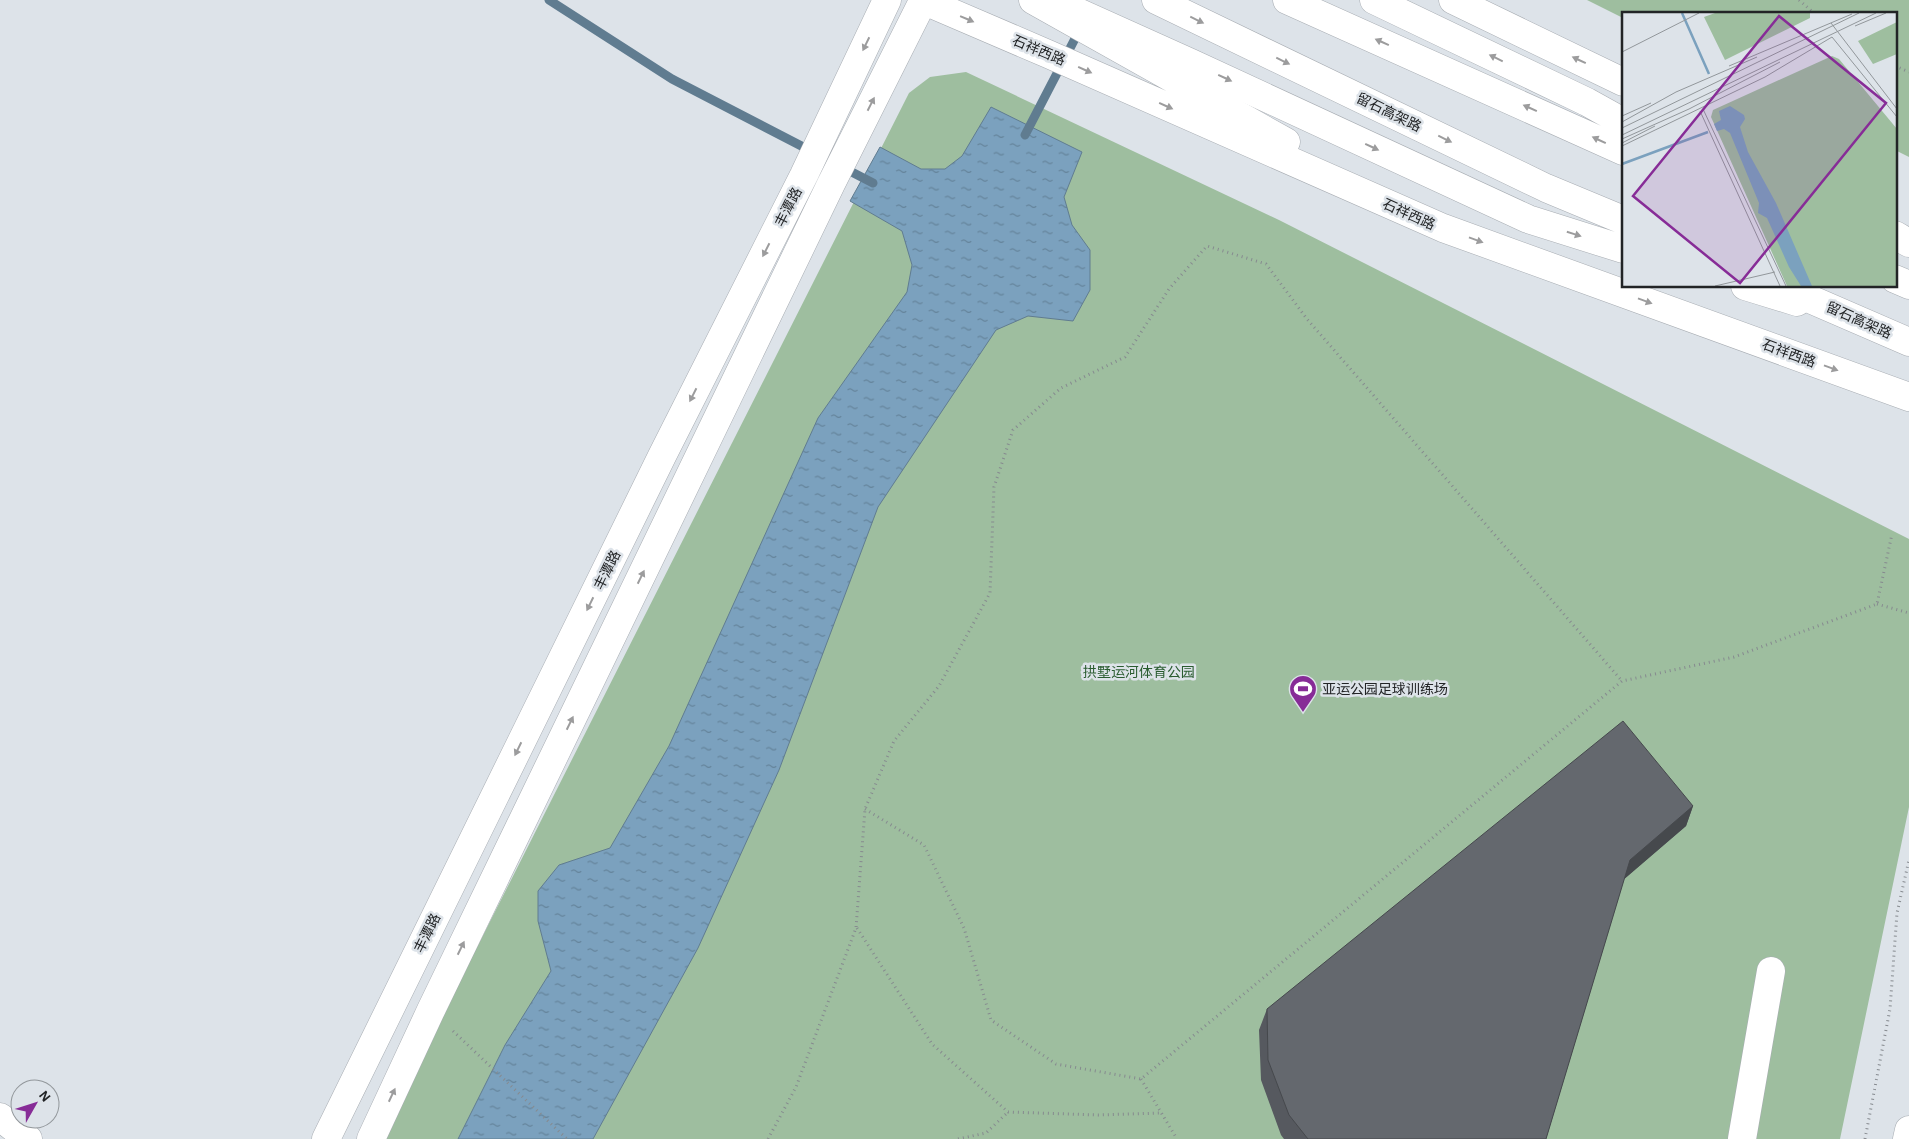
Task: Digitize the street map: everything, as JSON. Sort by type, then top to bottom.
[{"type":"main road","name":"丰潭路","points":[[326,1139],[662,456],[804,175],[887,0]]},
{"type":"main road","name":"丰潭路","points":[[371,1139],[435,1001],[922,0]]},
{"type":"main road","name":"石祥西路","points":[[922,0],[1122,86],[1442,228],[1909,397]]},
{"type":"main road","points":[[1033,0],[1060,8],[1142,51],[1442,228]]},
{"type":"main road","name":"留石高架路","points":[[1156,0],[1546,188],[1622,220]]},
{"type":"main road","points":[[1287,0],[1622,151]]},
{"type":"main road","points":[[1374,0],[1587,102],[1622,121]]},
{"type":"main road","points":[[1452,0],[1622,82]]},
{"type":"main road","points":[[1142,51],[1528,219],[1622,249]]},
{"type":"main road","points":[[1896,236],[1909,243]]},
{"type":"main road","points":[[1896,280],[1909,286]]},
{"type":"main road","points":[[1751,288],[1877,327]]},
{"type":"main road","name":"留石高架路","points":[[1785,288],[1909,342]]},
{"type":"main road","points":[[1742,1139],[1771,972]]},
{"type":"main road","points":[[0,1117],[28,1139]]},
{"type":"main road","points":[[1907,1139],[1909,1130]]},
{"type":"path","points":[[1799,0],[1813,12]]},
{"type":"path","points":[[1896,66],[1909,72]]},
{"type":"path","points":[[768,1139],[796,1087],[856,928],[865,809],[894,741],[939,686],[990,594],[994,487],[1014,430],[1061,388],[1126,357],[1169,289],[1207,246],[1266,264],[1307,319],[1622,681]]},
{"type":"path","points":[[1877,604],[1892,534]]},
{"type":"path","points":[[1141,1079],[1622,681],[1734,657],[1877,604],[1909,613]]},
{"type":"path","points":[[865,809],[924,846],[964,928],[991,1020],[1056,1064],[1141,1079],[1177,1139]]},
{"type":"path","points":[[1865,1139],[1890,1008],[1897,913],[1909,860]]},
{"type":"path","points":[[856,928],[932,1044],[1008,1112],[1161,1113]]},
{"type":"path","points":[[469,1047],[567,1139]]},
{"type":"path","points":[[958,1139],[986,1133],[1008,1112]]},
{"type":"green space","points":[[1587,0],[1909,0],[1909,157],[1896,150],[1896,12],[1622,12],[1622,18]]},
{"type":"green space","name":"拱墅运河体育公园","points":[[966,72],[1279,220],[1909,539],[1909,807],[1840,1139],[380,1139],[909,93],[930,77]]},
{"type":"water","points":[[991,107],[1082,152],[1064,197],[1072,225],[1090,250],[1090,290],[1073,321],[1028,316],[996,330],[878,507],[779,770],[698,948],[593,1139],[458,1139],[505,1045],[551,971],[538,921],[538,891],[559,865],[610,848],[669,746],[818,418],[907,292],[912,265],[902,231],[850,201],[880,147],[921,169],[945,169],[962,156]]},
{"type":"building","points":[[1623,721],[1693,806],[1630,860],[1546,1139],[1308,1139],[1289,1115],[1268,1060],[1267,1009]]},
{"type":"waterway","points":[[549,0],[672,79],[873,183]]},
{"type":"waterway","points":[[1025,135],[1080,29]]},
{"type":"place","name":"亚运公园足球训练场","points":[[1303,713]]}]
